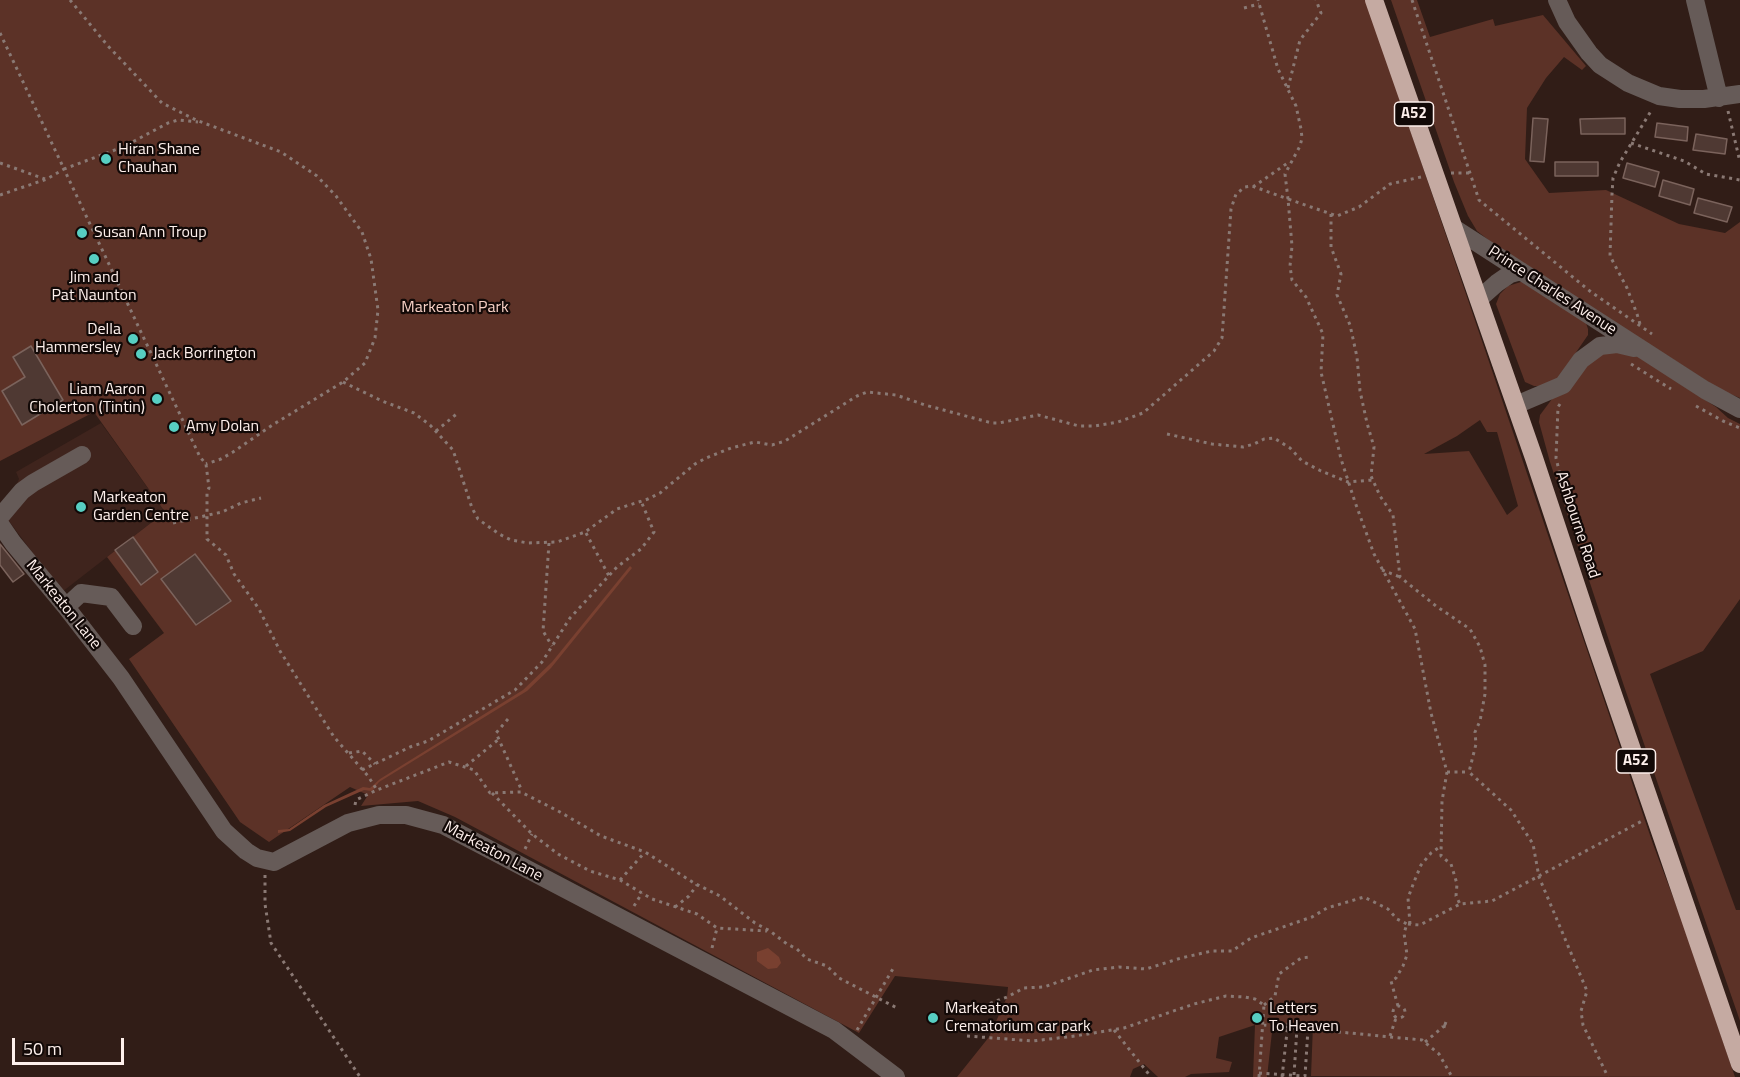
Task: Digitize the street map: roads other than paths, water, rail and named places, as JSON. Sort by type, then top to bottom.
[{"type":"highway","name":"Ashbourne Road","points":[[1374,0],[1548,498],[1740,1064]]},
{"type":"street","points":[[1557,0],[1577,38],[1600,65],[1614,76],[1643,90],[1668,98],[1691,100],[1728,96],[1695,0]]},
{"type":"street","name":"Prince Charles Avenue","points":[[1454,228],[1521,271],[1655,347],[1705,390],[1740,409]]},
{"type":"street","points":[[1479,299],[1510,274],[1521,271]]},
{"type":"street","name":"Prince Charles Avenue","points":[[1516,405],[1563,385],[1581,360],[1600,346],[1617,344],[1655,347]]},
{"type":"street","points":[[0,517],[22,491],[82,455]]},
{"type":"street","name":"Markeaton Lane","points":[[0,524],[122,678],[224,831],[246,851],[265,861],[274,862],[348,823],[379,815],[406,815],[443,825],[834,1030],[896,1077]]},
{"type":"street","points":[[66,607],[81,593],[111,597],[132,626]]},
{"type":"place","name":"Hiran Shane Chauhan","points":[[106,159]]},
{"type":"place","name":"Susan Ann Troup","points":[[82,233]]},
{"type":"place","name":"Jim and Pat Naunton","points":[[94,259]]},
{"type":"place","name":"Della Hammersley","points":[[133,339]]},
{"type":"place","name":"Jack Borrington","points":[[141,354]]},
{"type":"place","name":"Liam Aaron Cholerton (Tintin)","points":[[157,399]]},
{"type":"place","name":"Amy Dolan","points":[[174,427]]},
{"type":"place","name":"Markeaton Garden Centre","points":[[81,507]]},
{"type":"place","name":"Markeaton Crematorium car park","points":[[933,1018]]},
{"type":"place","name":"Letters To Heaven","points":[[1257,1018]]},
{"type":"park label","name":"Markeaton Park","points":[[455,308]]}]
